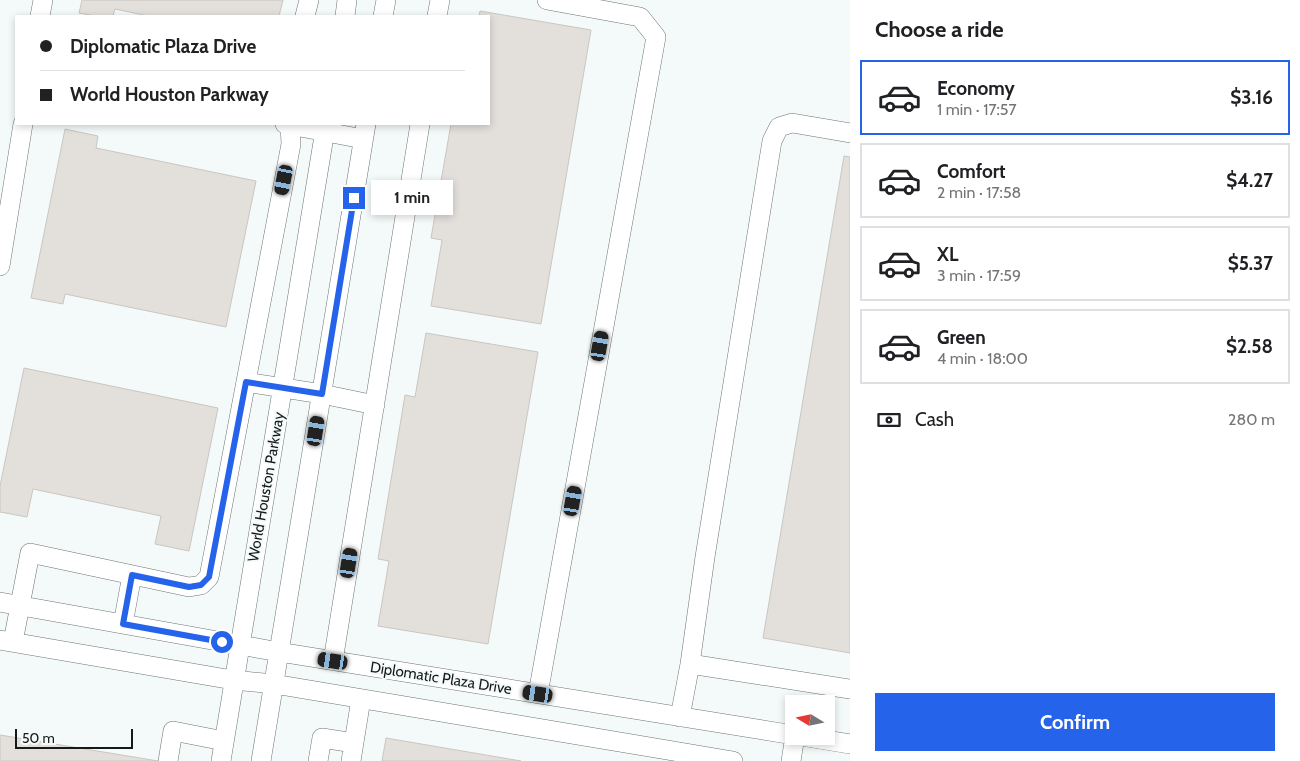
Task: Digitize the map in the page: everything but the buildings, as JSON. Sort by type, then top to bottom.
[{"type":"street","points":[[40,15],[43,0]]},
{"type":"street","points":[[305,15],[309,0]]},
{"type":"street","points":[[344,15],[347,0]]},
{"type":"street","points":[[383,15],[386,0]]},
{"type":"street","points":[[437,15],[440,0]]},
{"type":"street","points":[[538,694],[656,37],[640,17],[547,0]]},
{"type":"street","points":[[680,717],[690,664],[705,557],[772,141],[779,127],[792,123],[850,133]]},
{"type":"street","points":[[0,266],[4,220],[23,125]]},
{"type":"street","points":[[288,125],[291,144],[209,577],[201,585],[189,587],[30,553],[19,606],[7,641],[733,761]]},
{"type":"street","points":[[261,761],[364,131],[298,125]]},
{"type":"street","points":[[333,661],[420,125]]},
{"type":"street","name":"World Houston Parkway","points":[[221,761],[326,128]]},
{"type":"street","points":[[246,382],[322,394],[375,405]]},
{"type":"street","points":[[123,624],[132,575]]},
{"type":"street","name":"Diplomatic Plaza Drive","points":[[0,602],[279,652],[785,734]]},
{"type":"street","points":[[690,664],[850,689]]},
{"type":"street","points":[[318,761],[322,738],[353,752],[361,699]]},
{"type":"street","points":[[168,761],[173,731],[224,741]]},
{"type":"street","points":[[835,742],[850,744]]},
{"type":"street","points":[[790,761],[793,745]]},
{"type":"route","points":[[222,642],[123,624],[132,575],[189,587],[201,585],[209,577],[246,382],[322,394],[354,198]]}]
